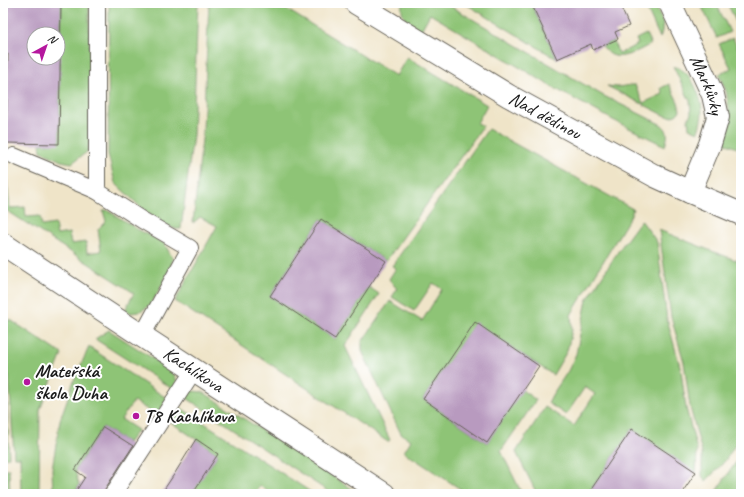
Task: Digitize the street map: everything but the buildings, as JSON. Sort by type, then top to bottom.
[{"type":"street","name":"Nad dědinou","points":[[356,3],[380,9],[509,96],[655,176],[741,214]]},
{"type":"street","name":"Markůvky","points":[[670,3],[713,95],[718,117],[710,144],[690,192]]},
{"type":"street","name":"Kachlíkova","points":[[3,244],[384,494]]},
{"type":"lane","points":[[97,3],[97,191]]},
{"type":"lane","points":[[14,156],[97,191],[142,220],[190,248],[142,336]]},
{"type":"lane","points":[[113,494],[194,370]]},
{"type":"green space","points":[[61,3],[89,3],[90,141],[87,152],[72,163],[61,161],[41,151],[40,144],[59,143],[60,66],[66,66],[66,26],[61,26]]},
{"type":"green space","points":[[109,3],[198,3],[193,135],[181,229],[175,229],[159,222],[147,213],[115,183],[108,154]]},
{"type":"green space","points":[[209,3],[276,3],[396,76],[407,57],[487,105],[477,123],[483,126],[386,261],[321,219],[270,296],[335,339],[369,287],[379,294],[345,346],[390,440],[388,442],[175,301],[217,226],[200,217],[193,223],[203,130]]},
{"type":"green space","points":[[402,3],[445,3],[602,95],[662,125],[667,134],[665,146],[554,88],[430,14],[420,32],[404,17],[402,13]]},
{"type":"green space","points":[[464,3],[531,3],[557,59]]},
{"type":"green space","points":[[644,3],[654,3],[663,22],[660,38]]},
{"type":"green space","points":[[700,3],[716,3],[730,32],[717,38]]},
{"type":"green space","points":[[727,3],[741,3],[741,22],[737,24]]},
{"type":"green space","points":[[646,34],[651,44],[628,55],[619,57],[613,55],[602,46],[613,41],[619,54],[638,44],[636,39]]},
{"type":"green space","points":[[733,38],[741,55],[741,149],[724,143],[728,127],[729,109],[726,91],[719,75],[731,68],[719,44]]},
{"type":"green space","points":[[673,66],[680,69],[690,77],[699,94],[702,111],[698,132],[689,128],[688,119],[691,113],[690,101]]},
{"type":"green space","points":[[669,84],[678,102],[680,110],[677,114],[670,116],[662,114],[607,86],[618,87],[635,85],[643,103],[663,94],[661,88]]},
{"type":"green space","points":[[488,129],[633,209],[630,217],[571,315],[572,330],[567,351],[553,375],[475,323],[423,399],[487,443],[522,390],[536,400],[501,451],[522,494],[468,494],[404,452],[411,440],[401,434],[362,351],[362,342],[390,301],[422,321],[442,289],[433,283],[414,311],[392,297],[397,289],[389,279],[396,268],[392,266]]},
{"type":"green space","points":[[3,170],[6,174],[10,208],[25,207],[26,217],[40,216],[42,226],[55,224],[57,235],[69,233],[71,244],[86,242],[87,253],[101,251],[98,229],[106,221],[103,211],[107,210],[137,229],[164,243],[173,259],[170,270],[151,305],[139,312],[131,313],[125,310],[134,293],[6,210],[3,214]]},
{"type":"green space","points":[[641,220],[657,242],[667,319],[681,370],[686,408],[697,450],[696,473],[632,429],[588,494],[537,494],[516,452],[545,407],[574,426],[595,394],[585,387],[566,415],[548,403],[568,371],[576,354],[587,300],[619,250]]},
{"type":"green space","points":[[659,230],[741,262],[741,436],[725,461],[706,481],[702,476],[702,453],[690,407],[684,362],[671,317]]},
{"type":"green space","name":"Mateřská škola Duha","points":[[9,319],[62,354],[40,410],[39,494],[21,494],[20,457],[14,457],[9,376],[3,355],[3,329]]},
{"type":"green space","points":[[109,330],[172,371],[177,381],[174,390],[95,339]]},
{"type":"green space","points":[[89,347],[168,399],[157,416],[134,401],[121,419],[138,430],[128,443],[103,427],[75,470],[79,485],[74,494],[53,494],[52,469],[60,420],[74,380]]},
{"type":"green space","points":[[3,364],[6,375],[9,457],[3,458]]},
{"type":"green space","points":[[192,391],[203,392],[360,494],[332,494],[185,397]]},
{"type":"green space","points":[[178,406],[314,494],[272,494],[260,486],[254,494],[191,494],[218,454],[169,421]]},
{"type":"green space","points":[[741,455],[741,494],[714,494]]},
{"type":"green space","points":[[3,469],[9,469],[10,494],[3,494]]},
{"type":"place","name":"Mateřská škola Duha","points":[[27,382]]},
{"type":"place","name":"T8 Kachlíkova","points":[[136,416]]}]
